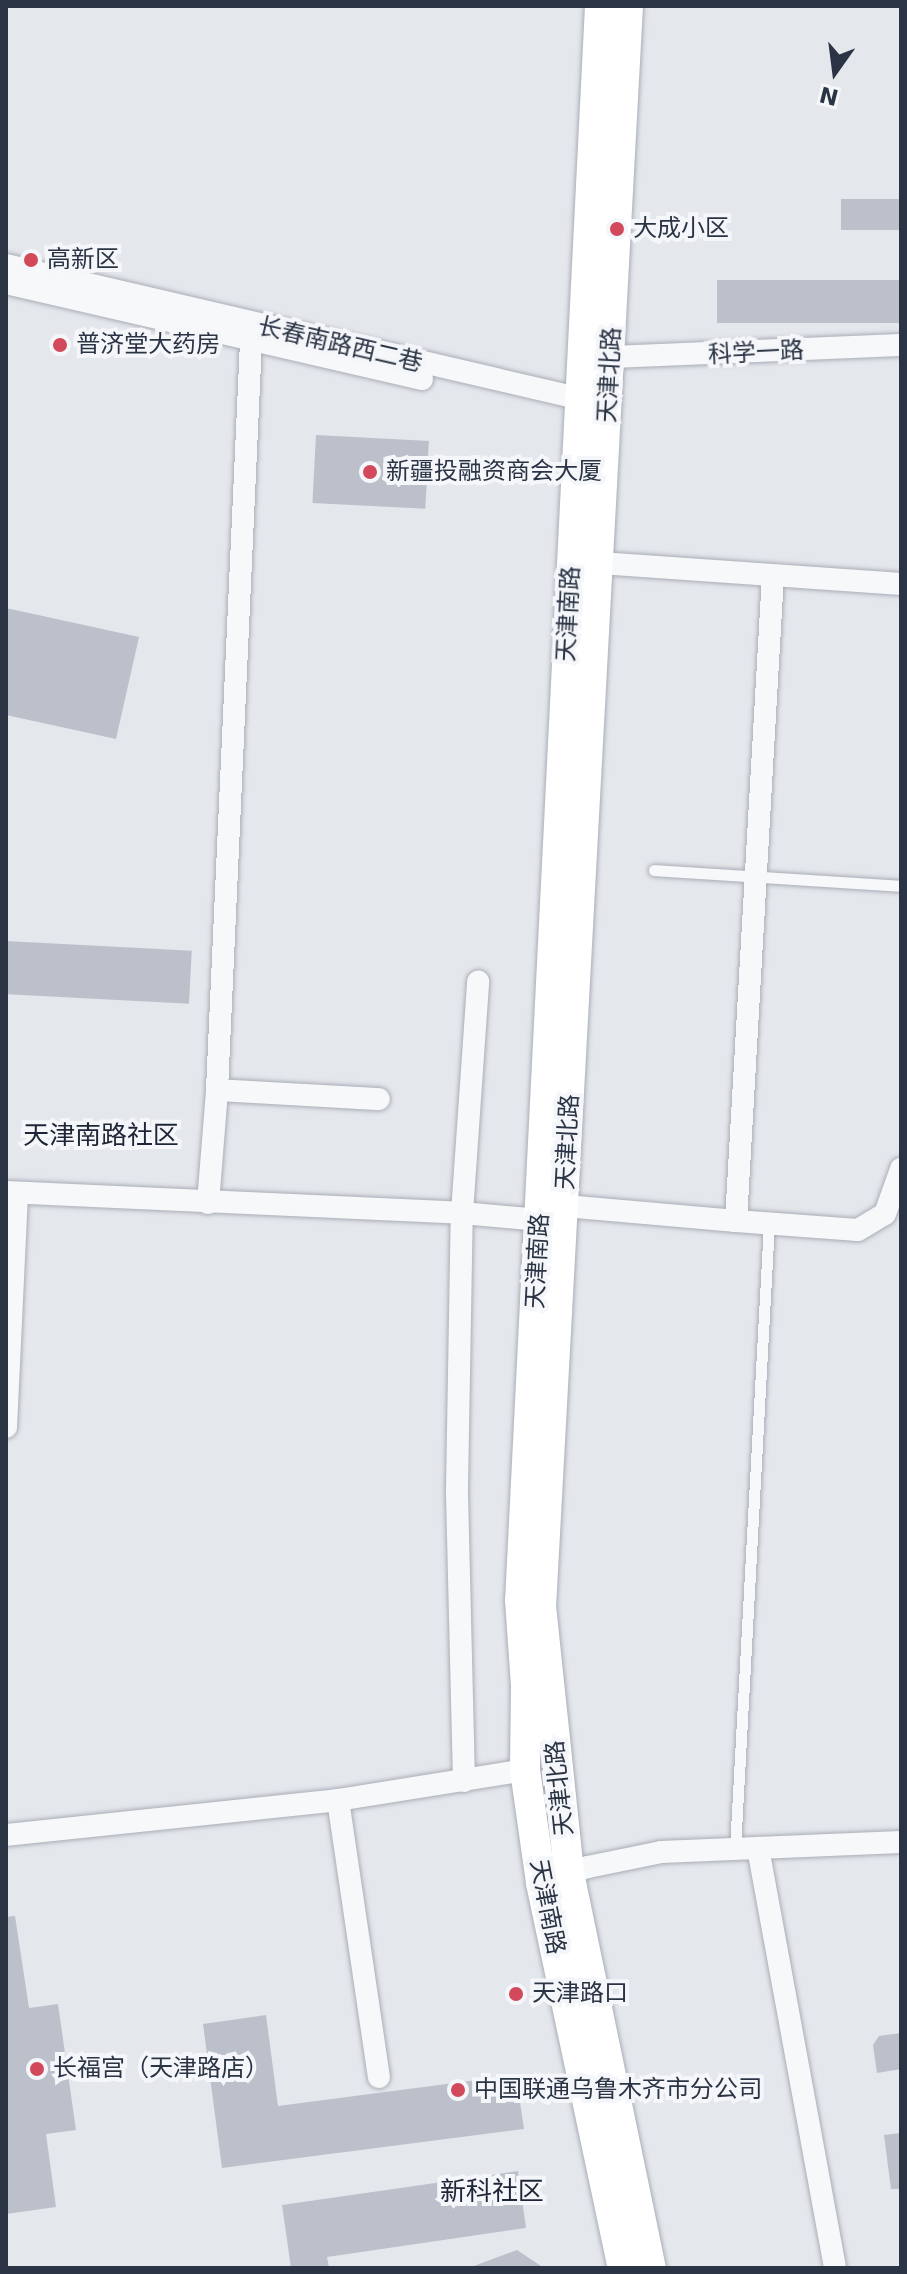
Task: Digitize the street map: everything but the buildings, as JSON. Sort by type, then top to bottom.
[{"type":"street","name":"天津南路","points":[[600,6],[610,91],[581,406],[582,630],[553,1213],[520,1600],[526,1686],[525,1770],[555,1878],[623,2268]]},
{"type":"street","name":"天津北路","points":[[582,630],[600,563],[611,357],[610,91],[628,6]]},
{"type":"street","name":"长春南路西二巷","points":[[6,265],[581,406]]},
{"type":"street","name":"长春南路西二巷","points":[[6,283],[251,340],[581,406]]},
{"type":"street","points":[[208,1203],[217,1090],[251,340]]},
{"type":"street","name":"科学一路","points":[[611,357],[901,345]]},
{"type":"street","points":[[600,563],[901,584]]},
{"type":"street","points":[[736,1221],[773,576]]},
{"type":"street","points":[[464,1781],[457,1488],[462,1213],[478,982]]},
{"type":"street","points":[[217,1090],[379,1099]]},
{"type":"street","points":[[6,1427],[12,1193],[462,1213],[553,1213],[736,1221],[858,1230],[885,1214],[901,1169]]},
{"type":"street","name":"天津北路","points":[[553,1213],[541,1606],[555,1878],[651,2268]]},
{"type":"street","points":[[6,1835],[338,1800],[525,1770]]},
{"type":"street","points":[[338,1800],[379,2077]]},
{"type":"street","points":[[555,1878],[661,1852],[901,1842]]},
{"type":"street","points":[[758,1848],[835,2268]]},
{"type":"lane","points":[[654,870],[901,886]]},
{"type":"lane","points":[[735,1849],[769,1223]]},
{"type":"place","name":"大成小区","points":[[617,229]]},
{"type":"place","name":"高新区","points":[[31,260]]},
{"type":"place","name":"普济堂大药房","points":[[60,345]]},
{"type":"place","name":"新疆投融资商会大厦","points":[[370,472]]},
{"type":"place","name":"天津路口","points":[[516,1994]]},
{"type":"place","name":"长福宫（天津路店）","points":[[37,2069]]},
{"type":"place","name":"中国联通乌鲁木齐市分公司","points":[[458,2090]]},
{"type":"district","name":"天津南路社区","points":[[101,1136]]},
{"type":"district","name":"新科社区","points":[[492,2192]]}]
